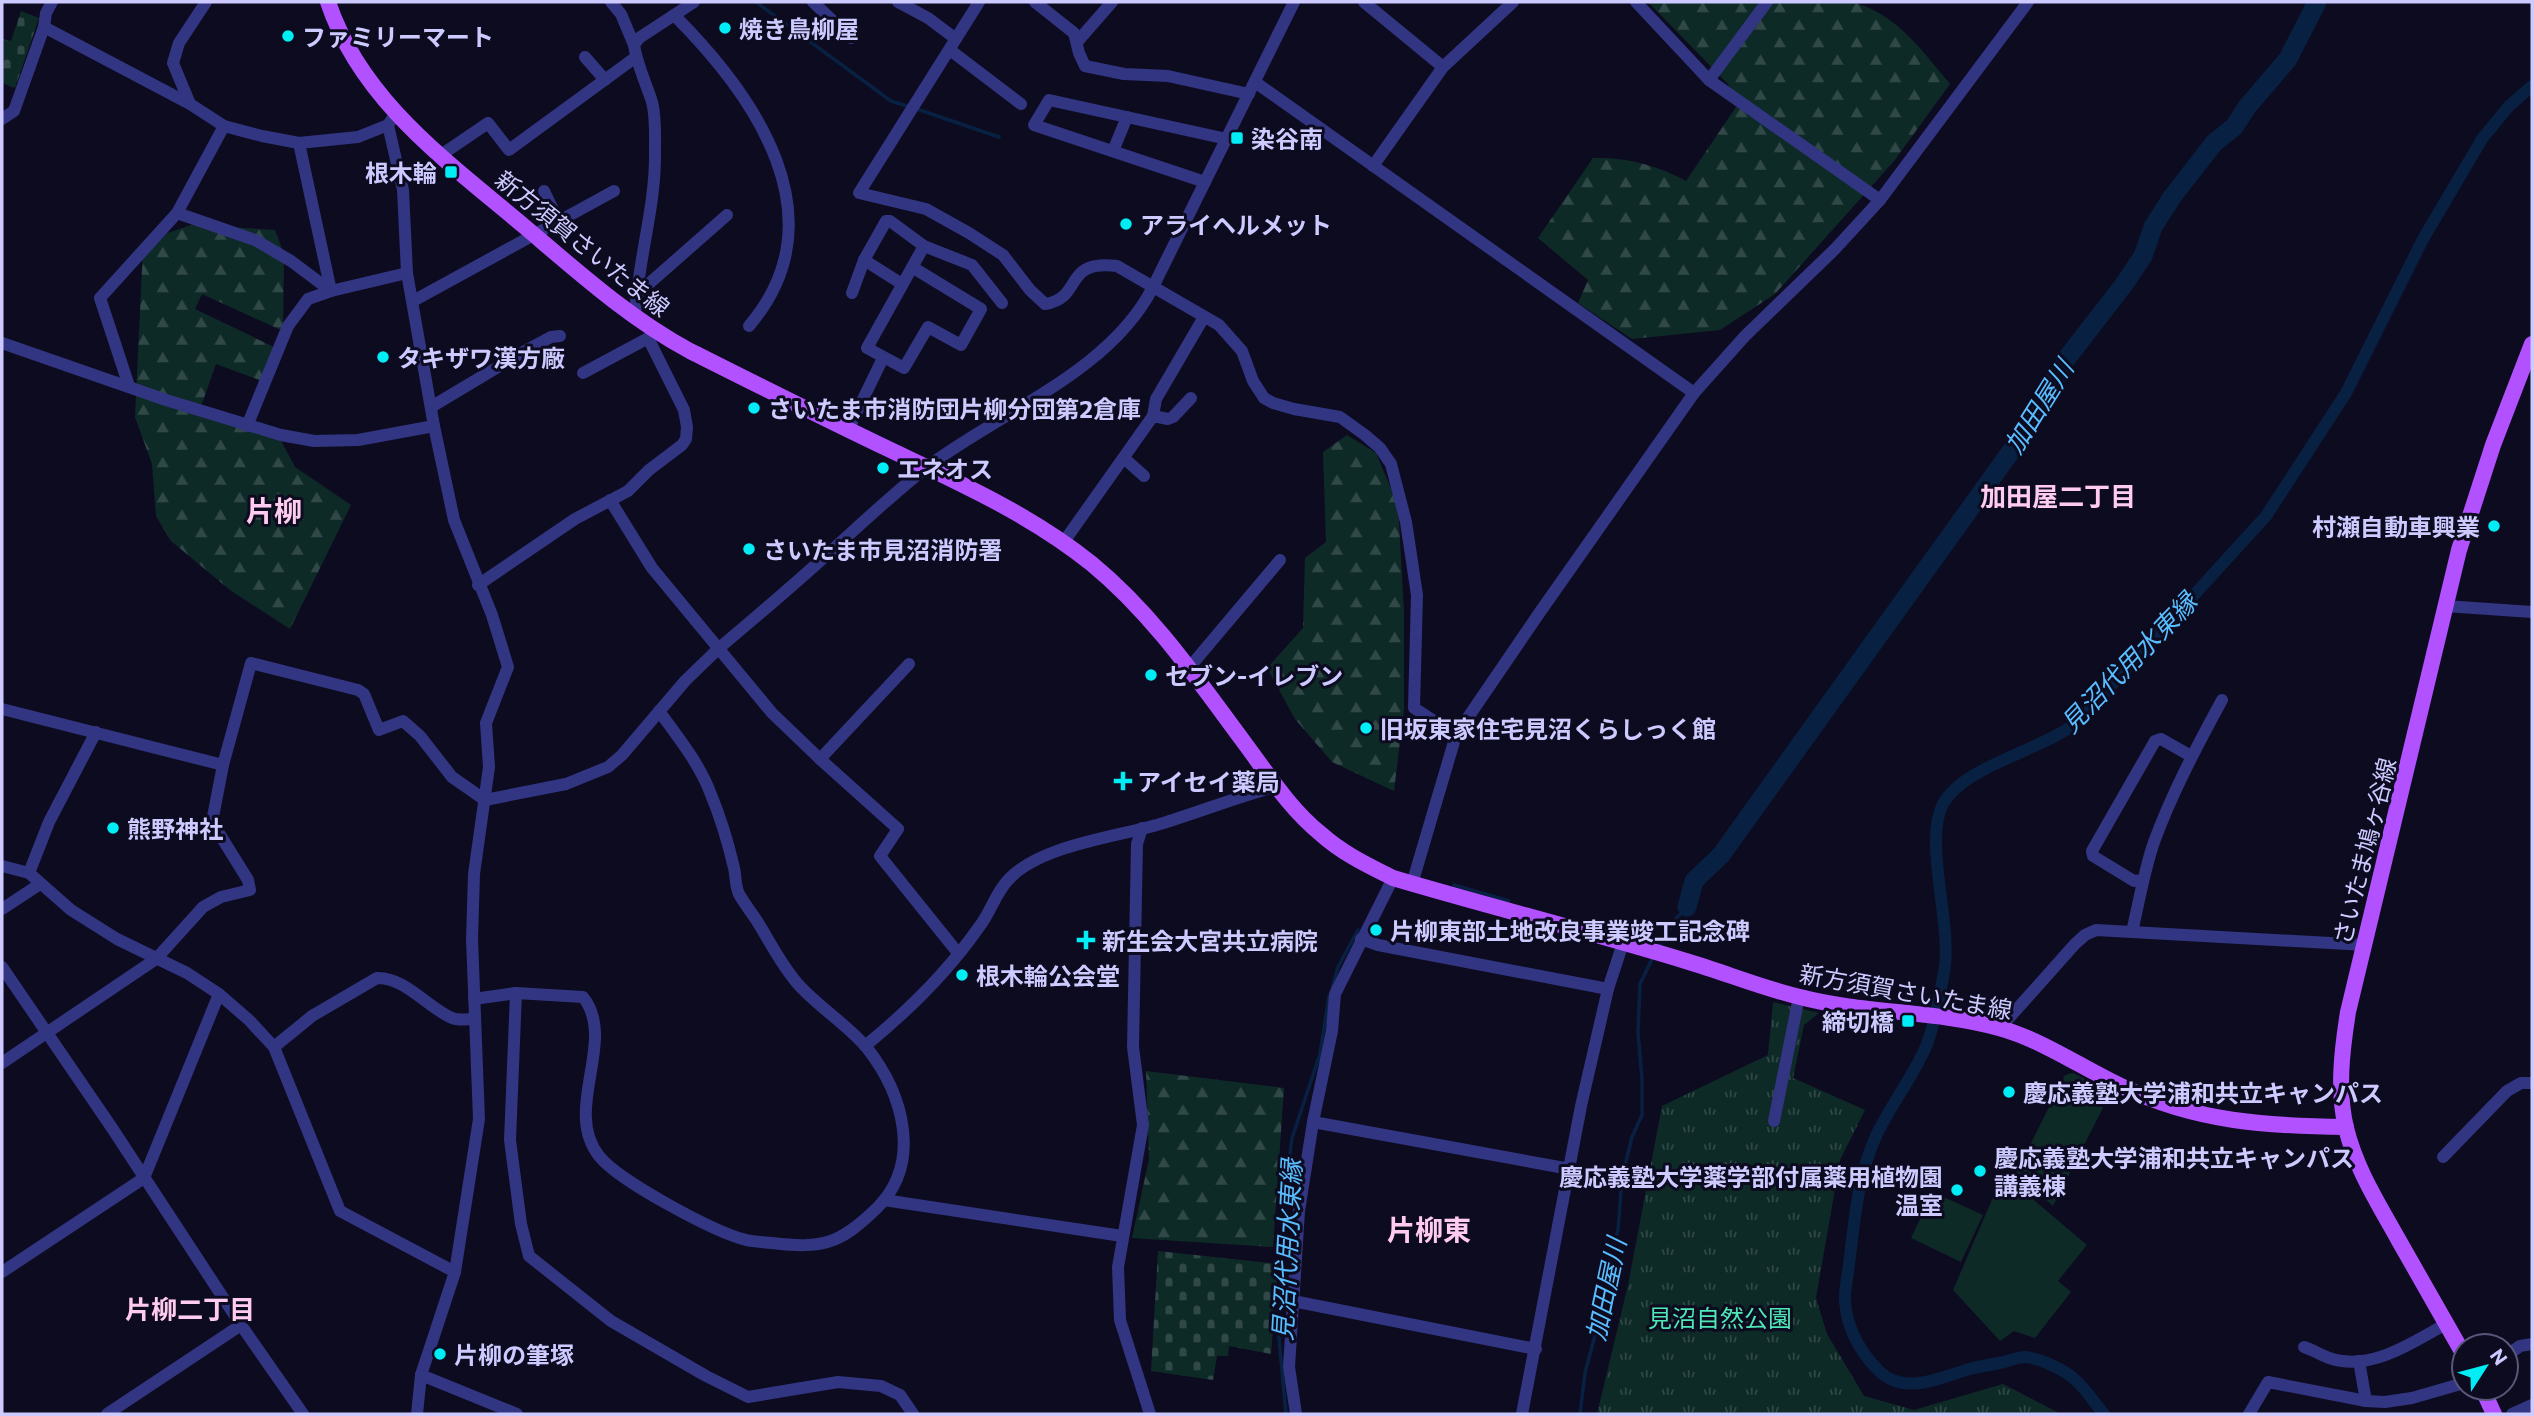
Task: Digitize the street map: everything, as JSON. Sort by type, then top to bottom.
[{"type":"main road","name":"新方須賀さいたま線","points":[[328,2],[334,20],[353,56],[391,119],[440,155],[597,289],[635,318],[652,336],[1006,507],[1063,543],[1118,587],[1163,635],[1277,786],[1325,838],[1341,850],[1393,878],[1623,943],[1799,997],[1848,1007],[1946,1018],[2000,1028],[2039,1043],[2132,1091],[2185,1111],[2216,1119],[2269,1126],[2346,1127]]},
{"type":"main road","name":"さいたま鳩ヶ谷線","points":[[2451,1332],[2364,1178],[2346,1127],[2341,1076],[2342,1051],[2348,1012],[2459,551],[2493,445],[2532,344]]},
{"type":"street","points":[[2,119],[14,111],[52,2]]},
{"type":"street","points":[[190,104],[173,63],[178,43],[206,2]]},
{"type":"street","points":[[611,2],[621,14],[653,106],[656,153],[653,202],[636,295],[635,318]]},
{"type":"street","points":[[440,155],[488,123],[509,150],[605,80],[635,51],[639,38],[694,2]]},
{"type":"street","points":[[813,2],[851,38]]},
{"type":"street","points":[[898,2],[928,18],[1020,104]]},
{"type":"street","points":[[979,2],[859,192],[926,209],[969,233],[1003,255],[1030,290],[1045,304],[1057,302],[1070,289],[1082,270],[1098,264],[1117,266],[1219,325],[1242,351],[1253,381],[1264,398],[1273,404],[1340,417],[1380,448],[1391,464],[1406,522],[1417,595],[1414,708],[1456,735]]},
{"type":"street","points":[[1077,43],[1112,2]]},
{"type":"street","points":[[2,1063],[156,959],[203,907],[221,897],[250,890],[248,880],[212,822],[223,765],[251,663],[358,690],[364,694],[379,730],[403,721],[420,736],[452,777],[485,800],[566,785],[597,773],[622,755],[659,711],[718,649],[927,467],[1103,350],[1130,324],[1143,307],[1294,2]]},
{"type":"street","points":[[1364,2],[1443,67]]},
{"type":"street","points":[[1373,166],[1443,67],[1513,2]]},
{"type":"street","points":[[1636,2],[1709,80],[1880,200]]},
{"type":"street","points":[[1709,80],[1767,2]]},
{"type":"street","points":[[1412,884],[1456,735],[1694,393],[1745,336],[1880,200],[2028,2]]},
{"type":"street","points":[[1043,4],[1074,33],[1085,66],[1124,74],[1168,76],[1252,88],[1373,166],[1694,393]]},
{"type":"street","points":[[674,15],[729,76],[764,131],[784,179],[787,222],[783,260],[769,299],[749,326]]},
{"type":"street","points":[[44,27],[190,104],[224,126],[299,143],[358,137],[391,119],[403,190],[407,273],[454,520],[492,615],[508,667],[486,723],[489,767],[474,874],[472,940],[479,1119],[455,1272],[421,1375],[417,1414]]},
{"type":"street","points":[[585,57],[605,80]]},
{"type":"street","points":[[1205,182],[1034,125],[1049,100],[1227,139]]},
{"type":"street","points":[[1113,151],[1127,117]]},
{"type":"street","points":[[129,386],[100,298],[177,213],[224,126]]},
{"type":"street","points":[[299,143],[331,291]]},
{"type":"street","points":[[544,191],[559,222]]},
{"type":"street","points":[[413,301],[614,191]]},
{"type":"street","points":[[177,213],[255,240],[291,261],[331,291]]},
{"type":"street","points":[[636,295],[727,215]]},
{"type":"street","points":[[852,293],[864,260],[886,221],[891,221],[924,246],[972,265],[1002,303]]},
{"type":"street","points":[[912,267],[981,309],[961,345],[928,327],[904,368],[867,348],[902,284],[924,246]]},
{"type":"street","points":[[864,260],[902,284]]},
{"type":"street","points":[[247,426],[288,326],[308,299],[407,273]]},
{"type":"street","points":[[1063,543],[1153,416],[1156,399],[1204,317]]},
{"type":"street","points":[[431,407],[523,352],[551,337],[560,336]]},
{"type":"street","points":[[478,585],[575,519],[635,485],[686,439],[684,410],[652,336],[583,373]]},
{"type":"street","points":[[2,343],[247,426],[314,441],[358,440],[434,426]]},
{"type":"street","points":[[848,430],[883,358]]},
{"type":"street","points":[[1153,416],[1168,419],[1191,398]]},
{"type":"street","points":[[1125,459],[1144,476]]},
{"type":"street","points":[[610,500],[652,568],[772,713],[898,829],[880,856],[958,953]]},
{"type":"street","points":[[1189,668],[1280,561]]},
{"type":"street","points":[[2445,606],[2532,612]]},
{"type":"street","points":[[820,760],[909,664]]},
{"type":"street","points":[[2132,932],[2154,841],[2192,756],[2222,700]]},
{"type":"street","points":[[2,709],[223,765]]},
{"type":"street","points":[[474,999],[516,993],[583,997],[592,1008],[594,1023],[594,1054],[584,1115],[599,1156],[629,1180],[697,1221],[746,1240],[805,1247],[825,1244],[853,1230],[884,1200],[894,1185],[905,1150],[901,1113],[891,1088],[864,1046],[799,985],[778,959],[737,891],[734,870],[709,789],[659,711]]},
{"type":"street","points":[[29,873],[49,821],[96,732]]},
{"type":"street","points":[[2143,880],[2134,881],[2093,856],[2092,851],[2155,741],[2161,739],[2192,756]]},
{"type":"street","points":[[864,1046],[918,1001],[980,926],[1002,888],[1018,871],[1031,863],[1075,846],[1277,786]]},
{"type":"street","points":[[1142,828],[1137,844],[1133,1047],[1143,1125],[1118,1267],[1120,1320],[1150,1414]]},
{"type":"street","points":[[2,866],[29,873],[71,910],[117,939],[187,973],[219,994],[249,1020],[274,1047],[340,1211],[455,1272]]},
{"type":"street","points":[[1296,1414],[1289,1367],[1299,1211],[1313,1122],[1332,1031],[1335,994],[1393,878]]},
{"type":"street","points":[[2,909],[40,884]]},
{"type":"street","points":[[2000,1028],[2085,935],[2096,930],[2365,945]]},
{"type":"street","points":[[1361,939],[1608,989]]},
{"type":"street","points":[[1522,1414],[1581,1106],[1608,989],[1623,943]]},
{"type":"street","points":[[2,967],[303,1414]]},
{"type":"street","points":[[274,1047],[312,1016],[377,978],[385,978],[405,988],[454,1019],[475,1019]]},
{"type":"street","points":[[516,993],[510,1140],[521,1224],[529,1256],[611,1321],[748,1397],[838,1382],[849,1383],[881,1387],[900,1395],[913,1414]]},
{"type":"street","points":[[2,1272],[144,1178],[219,994]]},
{"type":"street","points":[[1774,1121],[1799,997]]},
{"type":"street","points":[[2443,1157],[2507,1091],[2521,1083],[2532,1083]]},
{"type":"street","points":[[1313,1122],[1570,1169]]},
{"type":"street","points":[[884,1200],[1122,1236]]},
{"type":"street","points":[[1293,1301],[1536,1349]]},
{"type":"street","points":[[2304,1347],[2331,1359],[2359,1362],[2393,1353],[2446,1324]]},
{"type":"street","points":[[107,1414],[241,1325]]},
{"type":"street","points":[[2359,1362],[2366,1401]]},
{"type":"street","points":[[421,1375],[517,1414]]},
{"type":"street","points":[[2249,1414],[2268,1382],[2366,1401],[2385,1402],[2412,1398],[2450,1387]]},
{"type":"street","points":[[2512,1414],[2532,1405]]},
{"type":"green space","points":[[1648,2],[1853,2],[1883,16],[1908,35],[1950,84],[1894,161],[1775,294],[1720,330],[1632,339],[1578,303],[1588,280],[1538,238],[1593,158],[1641,163],[1686,181],[1736,107],[1728,84]]},
{"type":"green space","points":[[21,11],[39,18],[15,88],[2,83],[2,39],[11,41]]},
{"type":"green space","points":[[191,225],[275,230],[284,254],[283,331],[202,294],[195,309],[276,348],[262,381],[216,364],[199,412],[279,437],[295,467],[351,505],[290,629],[230,590],[171,541],[156,516],[152,464],[135,417],[143,247],[162,235]]},
{"type":"green space","points":[[1347,435],[1376,453],[1398,505],[1404,612],[1404,709],[1394,791],[1332,762],[1295,719],[1267,668],[1303,628],[1305,558],[1326,542],[1323,452]]},
{"type":"green space","name":"見沼自然公園","points":[[1773,1002],[1819,1013],[1804,1025],[1793,1078],[1865,1110],[1840,1160],[1816,1298],[1827,1334],[1864,1396],[1914,1410],[2003,1384],[2061,1414],[1597,1414],[1628,1285],[1662,1106],[1768,1055]]},
{"type":"green space","points":[[1146,1071],[1284,1088],[1273,1247],[1132,1238],[1149,1159]]},
{"type":"green space","points":[[2073,1073],[2111,1092],[2053,1206],[2016,1173],[2065,1075]]},
{"type":"green space","points":[[2003,1174],[2087,1245],[2058,1281],[2071,1292],[2035,1338],[2014,1331],[2000,1341],[1953,1290]]},
{"type":"green space","points":[[1933,1192],[1983,1215],[1961,1262],[1911,1238]]},
{"type":"green space","points":[[1158,1251],[1278,1264],[1271,1354],[1229,1346],[1228,1356],[1217,1356],[1213,1380],[1151,1371]]},
{"type":"waterway","points":[[756,2],[891,101],[910,107]]},
{"type":"waterway","name":"加田屋川","points":[[1687,907],[1694,881],[1721,855],[2022,436],[2067,358],[2143,256],[2153,227],[2172,197],[2214,143],[2234,127],[2247,107],[2288,59],[2317,2]]},
{"type":"waterway","name":"見沼代用水東縁","points":[[2104,1414],[2082,1386],[2069,1375],[2050,1364],[2025,1357],[1925,1382],[1901,1383],[1879,1371],[1866,1356],[1848,1321],[1845,1292],[1855,1216],[1865,1167],[1882,1124],[1927,1044],[1942,981],[1946,953],[1936,840],[1943,804],[1953,790],[1968,779],[2046,741],[2080,720],[2266,516],[2346,393],[2423,239],[2482,139],[2509,106],[2532,86]]},
{"type":"waterway","points":[[917,109],[999,137]]},
{"type":"waterway","name":"見沼代用水東縁","points":[[1454,885],[1509,901]]},
{"type":"waterway","name":"加田屋川","points":[[1660,945],[1674,921],[1687,907]]},
{"type":"waterway","name":"見沼代用水東縁","points":[[1573,920],[1661,944]]},
{"type":"waterway","name":"見沼代用水東縁","points":[[1332,988],[1338,967],[1358,930]]},
{"type":"waterway","name":"加田屋川","points":[[1580,1414],[1585,1373],[1618,1230],[1622,1178],[1632,1137],[1642,1115],[1638,1032],[1640,984],[1652,959]]},
{"type":"waterway","name":"見沼代用水東縁","points":[[1286,1414],[1279,1339],[1282,1215],[1292,1138],[1320,1054],[1329,996]]},
{"type":"place","name":"焼き鳥柳屋","points":[[725,28]]},
{"type":"place","name":"ファミリーマート","points":[[288,36]]},
{"type":"place","name":"染谷南","points":[[1237,138]]},
{"type":"place","name":"根木輪","points":[[451,172]]},
{"type":"place","name":"アライヘルメット","points":[[1126,224]]},
{"type":"place","name":"タキザワ漢方廠","points":[[383,357]]},
{"type":"place","name":"さいたま市消防団片柳分団第2倉庫","points":[[754,408]]},
{"type":"place","name":"エネオス","points":[[883,468]]},
{"type":"place","name":"村瀬自動車興業","points":[[2494,526]]},
{"type":"place","name":"さいたま市見沼消防署","points":[[749,549]]},
{"type":"place","name":"セブン-イレブン","points":[[1151,675]]},
{"type":"place","name":"旧坂東家住宅見沼くらしっく館","points":[[1366,728]]},
{"type":"place","name":"アイセイ薬局","points":[[1123,781]]},
{"type":"place","name":"熊野神社","points":[[113,828]]},
{"type":"place","name":"片柳東部土地改良事業竣工記念碑","points":[[1376,930]]},
{"type":"place","name":"新生会大宮共立病院","points":[[1086,940]]},
{"type":"place","name":"根木輪公会堂","points":[[962,975]]},
{"type":"place","name":"締切橋","points":[[1908,1021]]},
{"type":"place","name":"慶応義塾大学浦和共立キャンパス","points":[[2009,1092]]},
{"type":"place","name":"慶応義塾大学浦和共立キャンパス 講義棟","points":[[1980,1171]]},
{"type":"place","name":"慶応義塾大学薬学部付属薬用植物園 温室","points":[[1957,1190]]},
{"type":"place","name":"片柳の筆塚","points":[[440,1354]]},
{"type":"district","name":"加田屋二丁目","points":[[2058,495]]},
{"type":"district","name":"片柳","points":[[274,510]]},
{"type":"district","name":"片柳東","points":[[1429,1229]]},
{"type":"district","name":"片柳二丁目","points":[[190,1308]]}]
